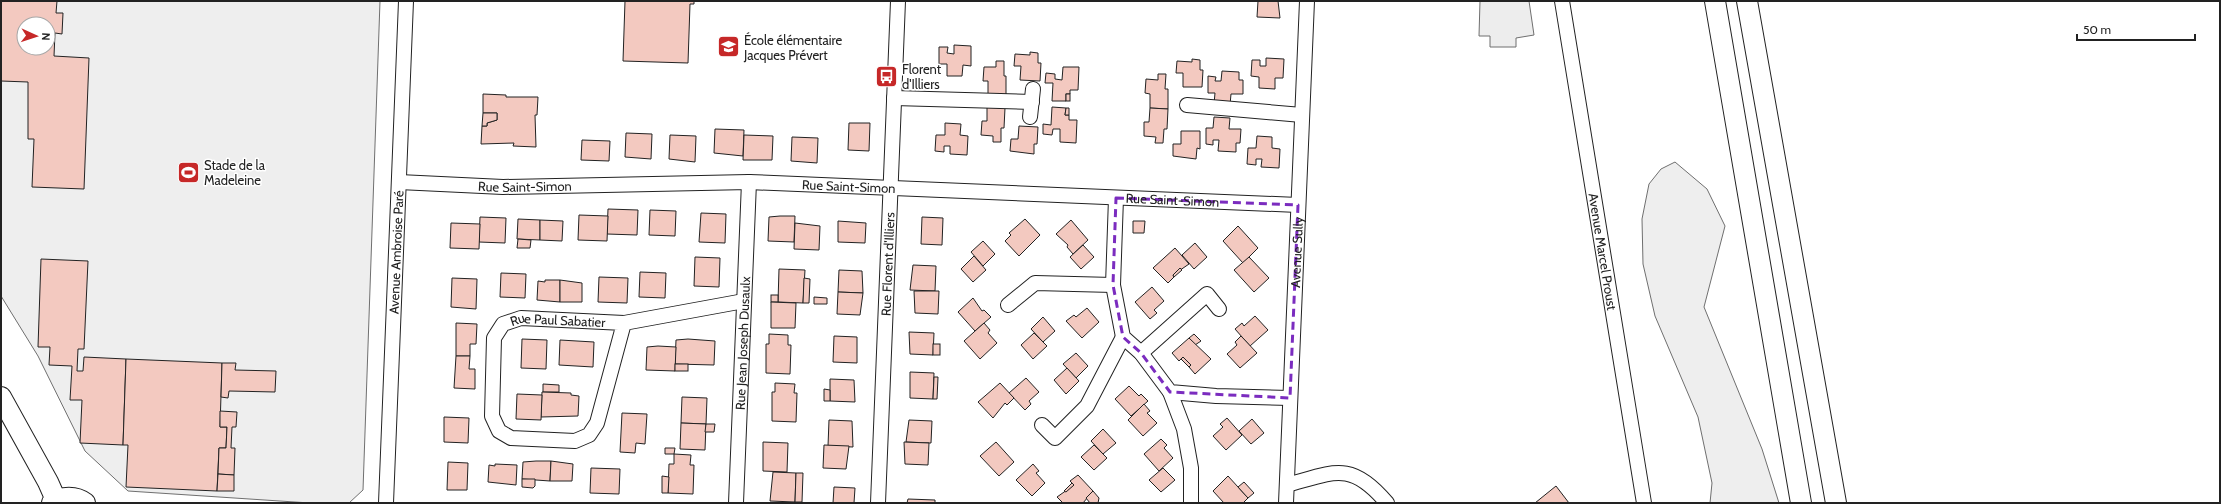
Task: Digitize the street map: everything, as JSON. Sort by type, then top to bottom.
[{"type":"main road","points":[[1715,1],[1801,503]]},
{"type":"main road","points":[[1747,1],[1836,503]]},
{"type":"main road","points":[[1,397],[48,482],[54,502],[74,498],[85,503]]},
{"type":"street","name":"Avenue Ambroise Paré","points":[[386,503],[406,1]]},
{"type":"street","name":"Rue Florent d'Illiers","points":[[878,503],[898,1]]},
{"type":"street","name":"Avenue Sully","points":[[1286,503],[1307,1]]},
{"type":"street","name":"Avenue Marcel Proust","points":[[1562,1],[1644,503]]},
{"type":"street","points":[[894,98],[1032,96],[1030,117]]},
{"type":"street","points":[[1187,105],[1302,115]]},
{"type":"street","name":"Rue Saint-Simon","points":[[399,182],[503,187],[748,182],[1298,206]]},
{"type":"street","name":"Rue Jean Joseph Dusaulx","points":[[736,503],[748,182]]},
{"type":"street","points":[[1116,198],[1113,285],[1123,337],[1140,353],[1170,392],[1184,429],[1192,468],[1191,503]]},
{"type":"street","points":[[1008,305],[1034,283],[1113,285]]},
{"type":"street","points":[[1140,353],[1208,294],[1219,309]]},
{"type":"street","name":"Rue Paul Sabatier","points":[[624,323],[597,423],[589,435],[576,441],[511,438],[499,431],[492,416],[494,338],[503,324],[521,318],[624,323],[744,301]]},
{"type":"street","points":[[1042,425],[1055,438],[1087,406],[1123,337]]},
{"type":"street","points":[[1170,392],[1216,396],[1290,398]]},
{"type":"street","points":[[1287,485],[1331,473],[1347,474],[1362,478],[1373,486],[1387,503]]},
{"type":"highlighted area","points":[[1116,198],[1298,205],[1290,398],[1170,392],[1141,353],[1123,337],[1113,285]]},
{"type":"shaded area","name":"Stade de la Madeleine","points":[[1,1],[380,1],[363,490],[349,503],[310,503],[128,491],[85,451],[38,356],[1,296]]},
{"type":"shaded area","points":[[1480,1],[1529,1],[1534,35],[1516,38],[1516,47],[1490,47],[1490,36],[1479,36]]},
{"type":"shaded area","points":[[1675,162],[1707,189],[1725,226],[1704,307],[1762,449],[1779,503],[1710,503],[1712,483],[1698,417],[1655,316],[1643,264],[1642,219],[1649,184],[1661,169]]},
{"type":"building","points":[[1,1],[57,1],[56,13],[63,13],[62,34],[56,33],[56,16],[16,16],[16,56],[89,58],[84,189],[32,187],[34,139],[28,139],[28,82],[1,81]]},
{"type":"building","points":[[625,1],[694,1],[694,4],[690,4],[688,63],[623,61]]},
{"type":"building","points":[[1258,1],[1278,1],[1280,18],[1257,17]]},
{"type":"building","points":[[954,45],[971,46],[971,66],[963,65],[962,76],[947,76],[947,64],[939,64],[939,47],[948,47],[947,53],[954,54]]},
{"type":"building","points":[[1030,52],[1038,53],[1038,63],[1041,63],[1040,81],[1020,80],[1021,66],[1014,66],[1015,54],[1030,55]]},
{"type":"building","points":[[1266,58],[1284,59],[1283,78],[1275,78],[1275,89],[1259,88],[1259,77],[1251,76],[1252,60],[1260,60],[1260,66],[1266,66]]},
{"type":"building","points":[[1192,59],[1200,60],[1200,70],[1203,70],[1202,87],[1183,87],[1183,73],[1176,73],[1177,61],[1192,62]]},
{"type":"building","points":[[996,61],[1004,61],[1006,96],[988,95],[988,81],[983,81],[984,67],[996,67]]},
{"type":"building","points":[[1063,67],[1079,67],[1078,90],[1070,90],[1070,94],[1066,94],[1066,101],[1052,101],[1053,83],[1045,83],[1046,73],[1055,74],[1055,79],[1062,80]]},
{"type":"building","points":[[1222,71],[1239,72],[1239,80],[1243,80],[1243,94],[1231,94],[1230,105],[1214,104],[1215,93],[1208,93],[1208,76],[1216,77],[1215,81],[1221,81]]},
{"type":"building","points":[[1158,74],[1166,74],[1165,89],[1168,89],[1168,109],[1150,108],[1150,94],[1145,93],[1146,79],[1158,80]]},
{"type":"building","points":[[483,94],[506,95],[506,97],[538,97],[537,115],[535,115],[536,147],[513,146],[514,143],[481,144],[482,126],[487,126],[487,123],[497,120],[497,113],[483,113]]},
{"type":"building","points":[[1066,94],[1070,94],[1070,101],[1066,101]]},
{"type":"building","points":[[987,107],[1005,108],[1004,128],[1001,128],[1001,142],[993,142],[993,136],[981,135],[982,121],[987,121]]},
{"type":"building","points":[[1052,107],[1066,108],[1065,115],[1069,115],[1069,120],[1077,120],[1076,143],[1060,142],[1060,129],[1053,129],[1052,135],[1043,134],[1043,124],[1051,125]]},
{"type":"building","points":[[1066,108],[1069,108],[1069,115],[1065,115]]},
{"type":"building","points":[[1150,108],[1168,109],[1167,129],[1164,129],[1163,143],[1155,143],[1156,137],[1144,136],[1144,122],[1149,122]]},
{"type":"building","points":[[483,113],[497,113],[497,120],[487,123],[487,126],[482,126]]},
{"type":"building","points":[[1214,117],[1230,118],[1229,129],[1241,129],[1240,143],[1236,143],[1236,152],[1218,151],[1219,140],[1213,140],[1213,145],[1206,144],[1206,128],[1213,128]]},
{"type":"building","points":[[849,123],[870,123],[869,151],[848,150]]},
{"type":"building","points":[[945,123],[961,124],[960,135],[968,136],[967,155],[950,154],[950,146],[944,146],[944,152],[935,151],[936,135],[945,135]]},
{"type":"building","points":[[1019,126],[1038,127],[1037,144],[1034,144],[1034,154],[1010,151],[1011,139],[1018,139]]},
{"type":"building","points":[[715,129],[744,130],[743,156],[714,153]]},
{"type":"building","points":[[1181,131],[1200,131],[1200,149],[1197,148],[1196,159],[1173,156],[1173,144],[1181,144]]},
{"type":"building","points":[[626,133],[652,134],[651,159],[625,157]]},
{"type":"building","points":[[670,135],[696,136],[695,162],[669,159]]},
{"type":"building","points":[[744,135],[773,136],[772,160],[743,160]]},
{"type":"building","points":[[1257,136],[1272,137],[1272,148],[1280,149],[1279,168],[1261,167],[1262,159],[1256,159],[1256,165],[1247,164],[1248,148],[1256,148]]},
{"type":"building","points":[[792,137],[818,138],[817,163],[791,161]]},
{"type":"building","points":[[582,140],[610,141],[609,161],[581,160]]},
{"type":"building","points":[[608,209],[638,210],[637,235],[607,234]]},
{"type":"building","points":[[650,210],[676,211],[675,236],[649,235]]},
{"type":"building","points":[[701,213],[726,214],[725,243],[699,242]]},
{"type":"building","points":[[579,215],[608,216],[607,241],[578,240]]},
{"type":"building","points":[[795,216],[794,242],[768,241],[769,217]]},
{"type":"building","points":[[480,217],[506,218],[505,243],[479,242]]},
{"type":"building","points":[[922,217],[943,218],[942,245],[921,244]]},
{"type":"building","points":[[518,219],[540,220],[540,240],[517,239]]},
{"type":"building","points":[[1025,219],[1040,235],[1019,256],[1005,241],[1011,235],[1009,233]]},
{"type":"building","points":[[540,220],[563,221],[562,241],[540,240]]},
{"type":"building","points":[[1071,220],[1088,240],[1073,254],[1067,247],[1068,245],[1056,234]]},
{"type":"building","points":[[838,221],[866,223],[865,243],[838,242]]},
{"type":"building","points":[[1133,221],[1145,221],[1144,233],[1133,233]]},
{"type":"building","points":[[451,223],[480,224],[479,249],[450,248]]},
{"type":"building","points":[[795,223],[820,226],[819,250],[794,249]]},
{"type":"building","points":[[1238,226],[1258,248],[1243,263],[1223,241]]},
{"type":"building","points":[[518,239],[531,240],[530,248],[517,248]]},
{"type":"building","points":[[983,241],[995,254],[983,266],[971,252]]},
{"type":"building","points":[[1195,243],[1207,257],[1194,269],[1182,255]]},
{"type":"building","points":[[1083,245],[1094,257],[1081,269],[1070,257]]},
{"type":"building","points":[[1175,248],[1189,264],[1173,275],[1174,277],[1168,283],[1153,268]]},
{"type":"building","points":[[974,256],[986,270],[973,282],[961,269]]},
{"type":"building","points":[[695,257],[720,258],[719,287],[694,286]]},
{"type":"building","points":[[1249,257],[1269,278],[1254,292],[1234,270]]},
{"type":"building","points":[[41,259],[88,261],[84,349],[78,349],[77,371],[83,371],[84,357],[126,359],[123,445],[80,443],[82,400],[70,400],[72,366],[49,365],[50,347],[38,347]]},
{"type":"building","points":[[913,265],[936,266],[935,291],[910,290]]},
{"type":"building","points":[[1180,268],[1182,270],[1174,277],[1173,275]]},
{"type":"building","points":[[779,269],[805,270],[803,303],[778,302]]},
{"type":"building","points":[[839,270],[862,271],[863,293],[838,292]]},
{"type":"building","points":[[640,272],[666,273],[665,298],[639,297]]},
{"type":"building","points":[[501,273],[526,274],[525,298],[500,297]]},
{"type":"building","points":[[599,277],[628,278],[627,303],[598,302]]},
{"type":"building","points":[[452,278],[477,279],[476,309],[451,307]]},
{"type":"building","points":[[804,278],[810,279],[809,303],[803,303]]},
{"type":"building","points":[[545,280],[560,280],[560,302],[537,300],[538,281],[545,282]]},
{"type":"building","points":[[560,280],[582,283],[582,302],[560,302]]},
{"type":"building","points":[[1152,287],[1164,301],[1154,310],[1157,313],[1150,319],[1135,302]]},
{"type":"building","points":[[914,291],[939,291],[938,314],[915,313]]},
{"type":"building","points":[[838,292],[863,293],[860,315],[837,314]]},
{"type":"building","points":[[771,295],[778,295],[778,302],[771,302]]},
{"type":"building","points":[[814,297],[827,298],[827,304],[814,304]]},
{"type":"building","points":[[973,298],[982,311],[984,310],[991,317],[975,331],[958,312]]},
{"type":"building","points":[[771,302],[796,303],[795,328],[771,328]]},
{"type":"building","points":[[1087,308],[1099,322],[1082,338],[1066,321],[1074,315],[1076,317]]},
{"type":"building","points":[[1255,316],[1268,330],[1250,346],[1235,329],[1242,323],[1244,326]]},
{"type":"building","points":[[1043,317],[1055,331],[1043,342],[1031,329]]},
{"type":"building","points":[[456,323],[477,324],[476,344],[470,344],[470,356],[456,356]]},
{"type":"building","points":[[984,323],[990,330],[988,333],[997,343],[980,359],[964,341]]},
{"type":"building","points":[[909,332],[934,333],[933,355],[910,354]]},
{"type":"building","points":[[1034,333],[1047,346],[1033,359],[1021,345]]},
{"type":"building","points":[[769,334],[788,335],[788,345],[791,345],[790,374],[766,373],[766,344],[769,344]]},
{"type":"building","points":[[1194,334],[1201,341],[1195,345],[1189,338]]},
{"type":"building","points":[[834,336],[857,337],[857,363],[833,362]]},
{"type":"building","points":[[1241,336],[1257,353],[1240,368],[1227,354],[1237,345],[1235,342]]},
{"type":"building","points":[[1189,338],[1211,359],[1195,374],[1189,367],[1191,365],[1183,357],[1179,361],[1172,353]]},
{"type":"building","points":[[522,339],[547,340],[546,369],[521,368]]},
{"type":"building","points":[[688,339],[715,341],[714,365],[675,364],[676,340]]},
{"type":"building","points":[[560,340],[594,342],[593,367],[559,365]]},
{"type":"building","points":[[933,344],[940,344],[940,355],[933,355]]},
{"type":"building","points":[[647,347],[676,347],[675,371],[646,370]]},
{"type":"building","points":[[1076,353],[1088,366],[1076,378],[1063,364]]},
{"type":"building","points":[[456,356],[470,356],[469,369],[475,369],[475,389],[454,388]]},
{"type":"building","points":[[1183,357],[1191,365],[1189,367],[1181,359]]},
{"type":"building","points":[[126,359],[222,363],[220,427],[227,427],[226,448],[219,448],[217,491],[126,487],[128,445],[123,445]]},
{"type":"building","points":[[222,363],[236,363],[235,370],[276,371],[275,392],[229,391],[228,398],[221,397]]},
{"type":"building","points":[[675,364],[688,364],[688,371],[675,371]]},
{"type":"building","points":[[1067,368],[1079,381],[1066,394],[1054,380]]},
{"type":"building","points":[[910,372],[934,373],[933,399],[910,398]]},
{"type":"building","points":[[934,377],[938,377],[937,399],[933,399]]},
{"type":"building","points":[[1026,378],[1039,392],[1029,401],[1031,404],[1025,410],[1009,393]]},
{"type":"building","points":[[830,379],[854,380],[855,402],[830,401]]},
{"type":"building","points":[[775,383],[795,384],[794,393],[797,393],[796,422],[772,421],[772,392],[775,392]]},
{"type":"building","points":[[1000,383],[1014,398],[1007,405],[1005,403],[993,418],[978,402]]},
{"type":"building","points":[[543,384],[559,385],[559,392],[543,392]]},
{"type":"building","points":[[1129,386],[1139,396],[1141,394],[1148,401],[1131,416],[1115,399]]},
{"type":"building","points":[[824,389],[830,390],[830,401],[824,401]]},
{"type":"building","points":[[542,392],[571,393],[571,395],[579,396],[578,416],[541,417]]},
{"type":"building","points":[[517,394],[542,395],[541,420],[516,419]]},
{"type":"building","points":[[682,397],[707,398],[706,424],[681,423]]},
{"type":"building","points":[[1144,404],[1150,411],[1147,413],[1157,423],[1143,436],[1128,420]]},
{"type":"building","points":[[220,411],[237,412],[236,427],[232,427],[231,448],[235,448],[234,475],[218,474],[219,448],[226,448],[227,427],[220,427]]},
{"type":"building","points":[[622,413],[647,414],[645,444],[636,443],[635,453],[620,452]]},
{"type":"building","points":[[444,417],[469,418],[468,443],[444,442]]},
{"type":"building","points":[[1227,418],[1242,435],[1226,450],[1213,436],[1223,427],[1220,424]]},
{"type":"building","points":[[1252,419],[1264,433],[1251,444],[1239,431]]},
{"type":"building","points":[[829,420],[852,421],[853,447],[828,446]]},
{"type":"building","points":[[909,420],[932,421],[931,443],[906,442]]},
{"type":"building","points":[[681,423],[706,424],[705,450],[680,449]]},
{"type":"building","points":[[706,424],[715,424],[714,432],[705,432]]},
{"type":"building","points":[[1103,429],[1116,443],[1103,454],[1091,441]]},
{"type":"building","points":[[1161,439],[1167,445],[1164,448],[1173,458],[1159,471],[1144,454]]},
{"type":"building","points":[[763,442],[788,443],[787,472],[763,471]]},
{"type":"building","points":[[904,442],[929,443],[928,465],[905,464]]},
{"type":"building","points":[[996,442],[1014,462],[999,476],[980,456]]},
{"type":"building","points":[[824,445],[849,446],[846,469],[823,468]]},
{"type":"building","points":[[1094,445],[1107,458],[1094,470],[1081,457]]},
{"type":"building","points":[[665,448],[675,448],[674,454],[665,454]]},
{"type":"building","points":[[674,454],[691,455],[690,465],[694,465],[693,494],[668,493],[669,464],[674,464]]},
{"type":"building","points":[[551,461],[550,481],[522,479],[523,462]]},
{"type":"building","points":[[551,461],[573,464],[572,481],[550,481]]},
{"type":"building","points":[[448,462],[468,463],[467,490],[447,490]]},
{"type":"building","points":[[495,464],[517,465],[516,485],[488,482],[489,465],[495,466]]},
{"type":"building","points":[[1033,464],[1039,471],[1036,473],[1045,483],[1032,496],[1016,480]]},
{"type":"building","points":[[591,468],[620,469],[619,494],[590,493]]},
{"type":"building","points":[[1163,468],[1175,480],[1161,492],[1149,480]]},
{"type":"building","points":[[773,472],[796,473],[795,502],[770,501]]},
{"type":"building","points":[[796,473],[803,473],[802,502],[795,502]]},
{"type":"building","points":[[218,474],[234,475],[234,491],[217,491]]},
{"type":"building","points":[[1078,475],[1093,491],[1083,503],[1063,503],[1057,497],[1074,485],[1070,481]]},
{"type":"building","points":[[662,476],[669,477],[668,493],[662,493]]},
{"type":"building","points":[[1228,476],[1248,498],[1243,503],[1224,503],[1213,491]]},
{"type":"building","points":[[522,479],[535,479],[535,486],[533,488],[522,487]]},
{"type":"building","points":[[1244,482],[1254,493],[1248,498],[1238,487]]},
{"type":"building","points":[[1072,483],[1074,485],[1066,492],[1064,491]]},
{"type":"building","points":[[1556,486],[1569,503],[1535,503]]},
{"type":"building","points":[[834,487],[855,488],[854,503],[833,503]]},
{"type":"building","points":[[1093,491],[1099,498],[1098,503],[1090,503],[1086,498]]},
{"type":"building","points":[[908,499],[935,500],[935,503],[907,503]]},
{"type":"place","name":"École élémentaire Jacques Prévert","points":[[729,47]]},
{"type":"place","name":"Florent d'Illiers","points":[[886,76]]},
{"type":"place","name":"Stade de la Madeleine","points":[[188,172]]}]
